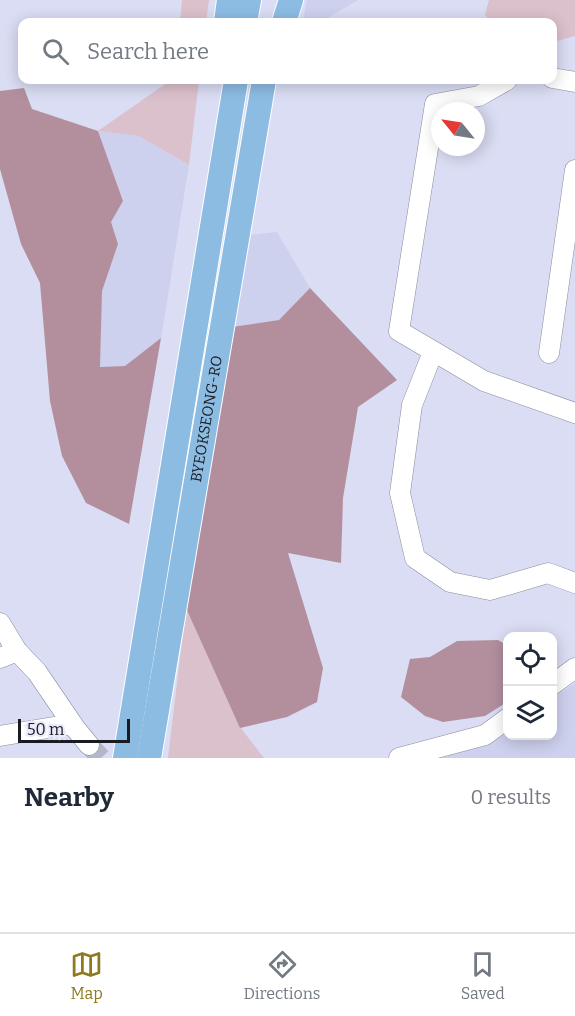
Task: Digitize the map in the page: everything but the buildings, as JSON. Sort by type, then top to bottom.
[{"type":"main road","points":[[227,18],[229,0]]},
{"type":"main road","points":[[246,18],[249,0]]},
{"type":"main road","points":[[274,18],[277,0]]},
{"type":"main road","points":[[285,18],[291,0]]},
{"type":"main road","points":[[226,84],[226,142]]},
{"type":"main road","name":"BYEOKSEONG-RO","points":[[125,758],[235,84]]},
{"type":"main road","name":"BYEOKSEONG-RO","points":[[149,758],[265,84]]},
{"type":"street","points":[[557,79],[575,82]]},
{"type":"street","points":[[500,84],[479,96],[435,104],[399,331],[484,381],[575,413]]},
{"type":"street","points":[[549,353],[575,170]]},
{"type":"street","points":[[433,352],[412,405],[400,493],[415,558],[450,582],[490,590],[548,573],[575,583]]},
{"type":"street","points":[[0,623],[9,654],[37,672],[89,746]]},
{"type":"street","points":[[557,681],[575,668]]},
{"type":"street","points":[[399,758],[485,735],[503,721]]},
{"type":"street","points":[[0,736],[72,724]]},
{"type":"shaded area","points":[[182,0],[209,0],[207,18],[180,18]]},
{"type":"shaded area","points":[[307,0],[358,0],[328,18],[304,18]]},
{"type":"shaded area","points":[[489,0],[575,0],[575,36],[557,41],[557,18],[488,18],[485,15]]},
{"type":"shaded area","points":[[165,84],[199,84],[189,165],[139,136],[98,131]]},
{"type":"shaded area","points":[[24,88],[32,109],[98,131],[123,201],[111,222],[118,244],[102,291],[100,367],[125,366],[161,338],[129,524],[86,503],[62,456],[50,401],[40,283],[21,244],[0,169],[0,91]]},
{"type":"shaded area","points":[[98,131],[139,136],[189,165],[161,338],[125,366],[99,367],[102,291],[118,244],[111,222],[123,201]]},
{"type":"shaded area","points":[[277,232],[310,288],[279,320],[232,327],[249,235]]},
{"type":"shaded area","points":[[310,288],[397,380],[358,407],[343,498],[341,563],[288,553],[323,668],[317,702],[287,717],[240,728],[186,608],[232,327],[279,320]]},
{"type":"shaded area","points":[[186,608],[240,727],[264,758],[168,758]]},
{"type":"shaded area","points":[[498,640],[503,643],[503,705],[485,716],[443,722],[425,716],[401,697],[410,659],[430,657],[457,641]]},
{"type":"shaded area","points":[[575,683],[575,758],[417,758],[503,728],[503,740],[557,740],[557,695]]},
{"type":"tunnel","points":[[89,745],[101,758]]}]
